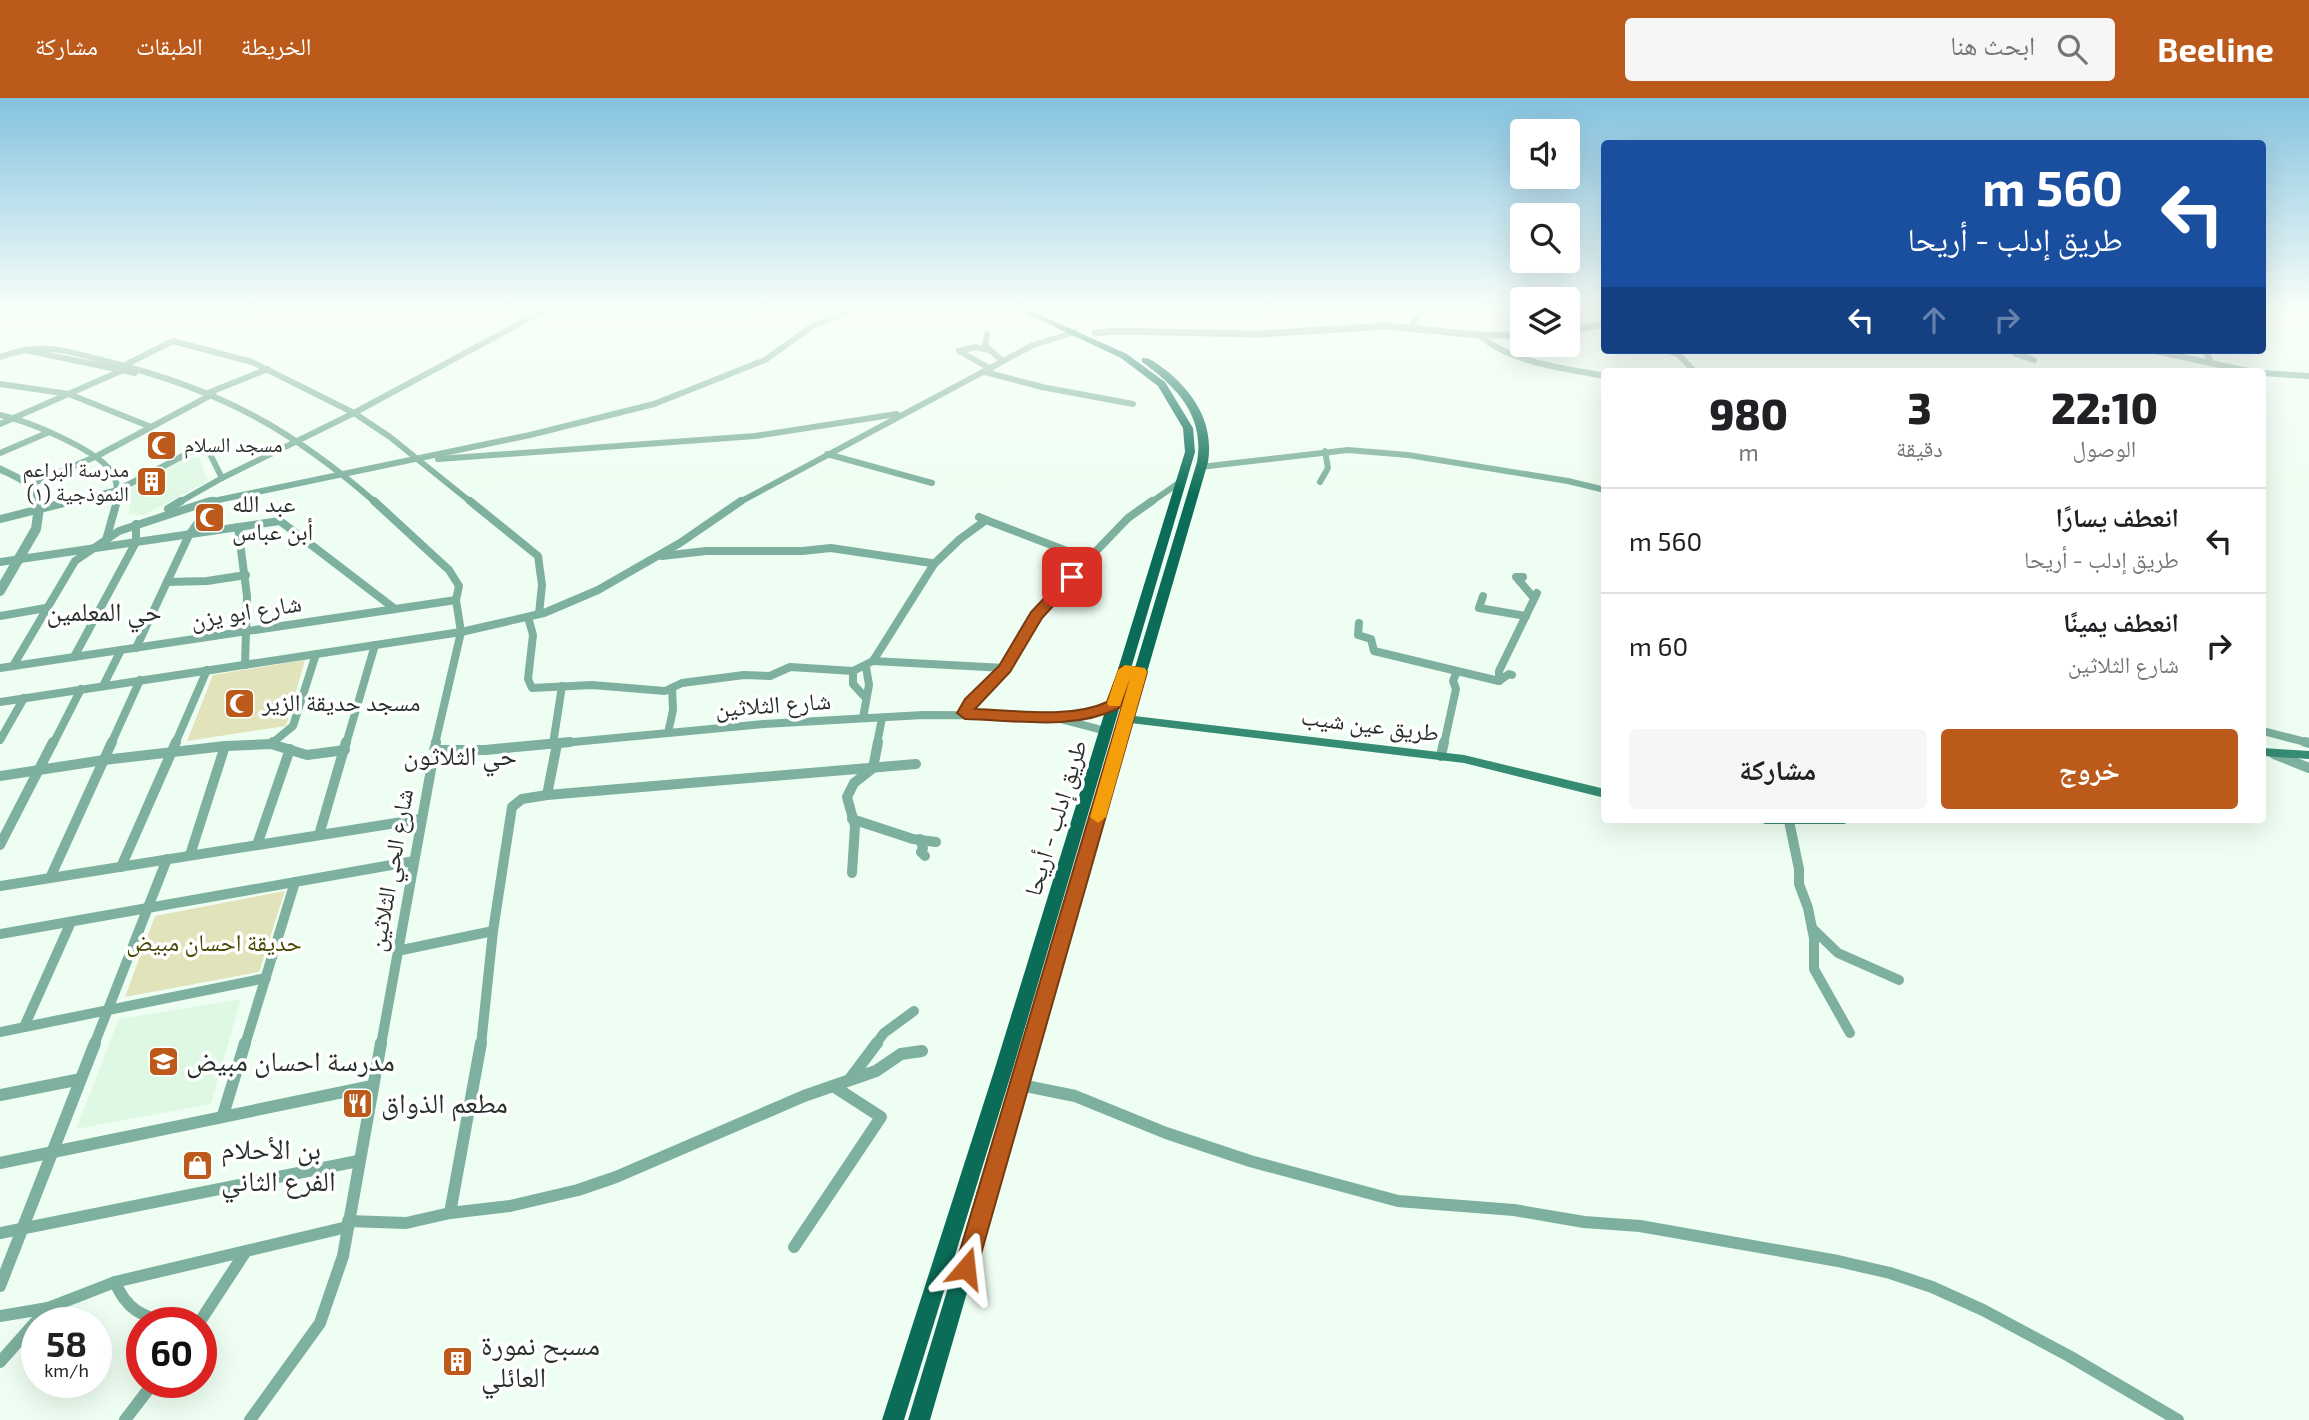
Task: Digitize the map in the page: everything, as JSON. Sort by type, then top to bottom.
[{"type":"main road","name":"طريق إدلب - أريحا","points":[[919,1420],[1021,1085],[1126,719],[1132,671],[1189,452],[1188,428],[1162,384],[1145,372]]},
{"type":"main road","name":"طريق إدلب - أريحا","points":[[893,1420],[1004,1068],[1114,705],[1132,671],[1194,495],[1205,447],[1204,426],[1195,407],[1162,372]]},
{"type":"main road","name":"طريق عين شيب","points":[[1126,719],[1464,759],[1601,793]]},
{"type":"main road","points":[[2266,752],[2309,755]]},
{"type":"street","points":[[0,424],[118,372]]},
{"type":"street","name":"شارع الحي الثلاثين","points":[[139,372],[211,394],[299,441],[449,570],[458,586],[456,600],[461,632],[434,750],[343,1256],[320,1323],[250,1420]]},
{"type":"street","points":[[29,485],[97,456],[211,394],[262,372]]},
{"type":"street","points":[[273,372],[354,413],[390,437],[415,460],[538,556],[542,585],[540,614]]},
{"type":"street","points":[[148,520],[222,478],[431,372]]},
{"type":"street","points":[[415,460],[654,404],[736,372]]},
{"type":"street","points":[[0,702],[461,632],[540,614],[598,590],[699,532],[747,496],[987,372]]},
{"type":"street","points":[[990,372],[1053,390],[1133,404]]},
{"type":"street","points":[[2266,373],[2309,376]]},
{"type":"street","points":[[0,384],[69,394],[152,427]]},
{"type":"street","points":[[13,666],[75,561],[136,524],[214,500],[415,460],[755,436],[908,412]]},
{"type":"street","points":[[0,415],[16,418],[97,456],[109,466],[118,490],[116,512],[106,540]]},
{"type":"street","points":[[0,453],[47,433]]},
{"type":"street","points":[[0,519],[118,490],[196,449],[210,454],[222,478]]},
{"type":"street","points":[[1200,467],[1348,450],[1408,455],[1568,481],[1601,489]]},
{"type":"street","points":[[1320,482],[1327,474],[1328,461],[1325,451]]},
{"type":"street","points":[[827,454],[932,483]]},
{"type":"street","points":[[0,469],[29,485],[36,492],[42,509],[36,530],[0,591]]},
{"type":"street","points":[[965,713],[970,702],[1005,668],[1036,615],[1088,559],[1128,519],[1180,482]]},
{"type":"street","points":[[136,648],[189,535],[214,500]]},
{"type":"street","points":[[863,718],[864,696],[871,683],[870,664],[934,564],[983,519],[1088,559]]},
{"type":"street","points":[[0,562],[280,521],[395,609]]},
{"type":"street","points":[[74,657],[135,542],[136,524]]},
{"type":"street","points":[[237,527],[246,575],[249,631],[245,665]]},
{"type":"street","points":[[656,556],[706,551],[802,551],[831,548],[934,564]]},
{"type":"street","points":[[1053,555],[1080,568]]},
{"type":"street","points":[[167,582],[207,581],[246,575]]},
{"type":"street","points":[[1499,681],[1499,671],[1536,596],[1516,577],[1523,577]]},
{"type":"street","points":[[1483,596],[1479,608],[1526,616]]},
{"type":"street","name":"شارع ابو يزن","points":[[0,668],[456,600]]},
{"type":"street","points":[[0,616],[46,608]]},
{"type":"street","points":[[528,617],[533,635],[528,679],[532,688],[612,686],[665,691],[682,683],[770,676],[790,667],[853,671],[870,664],[1005,668]]},
{"type":"street","points":[[1359,623],[1358,635],[1371,639],[1374,652],[1499,681],[1509,674],[1512,676]]},
{"type":"street","points":[[319,835],[375,645]]},
{"type":"street","points":[[103,686],[121,650]]},
{"type":"street","points":[[271,744],[293,726],[316,654]]},
{"type":"street","points":[[121,867],[207,670]]},
{"type":"street","points":[[853,671],[853,684],[864,696]]},
{"type":"street","points":[[1441,756],[1456,689],[1453,681],[1457,671]]},
{"type":"street","points":[[50,878],[139,680]]},
{"type":"street","points":[[547,795],[562,686]]},
{"type":"street","points":[[668,733],[673,710],[672,688]]},
{"type":"street","points":[[0,845],[81,689]]},
{"type":"street","points":[[0,740],[24,698]]},
{"type":"street","name":"شارع الثلاثين","points":[[434,750],[485,750],[863,718],[965,713],[1083,716],[1114,705]]},
{"type":"street","points":[[1031,715],[1070,721],[1106,731]]},
{"type":"street","points":[[852,873],[855,827],[847,797],[855,783],[873,768],[881,718]]},
{"type":"street","points":[[2266,732],[2309,743]]},
{"type":"street","points":[[0,776],[104,760],[225,746],[271,744],[307,755],[345,750]]},
{"type":"street","points":[[190,856],[225,746]]},
{"type":"street","points":[[257,845],[290,749]]},
{"type":"street","points":[[2266,752],[2309,768]]},
{"type":"street","points":[[450,1213],[483,1031],[512,807],[522,799],[547,795],[916,764]]},
{"type":"street","points":[[0,886],[421,819]]},
{"type":"street","points":[[852,819],[860,819],[913,839],[936,842]]},
{"type":"street","points":[[1789,823],[1799,869],[1798,884],[1808,908],[1812,928],[1814,969],[1827,983],[1839,1017],[1850,1033]]},
{"type":"street","points":[[920,839],[923,848],[920,852],[925,856]]},
{"type":"street","points":[[0,1286],[167,859]]},
{"type":"street","points":[[0,934],[414,861]]},
{"type":"street","points":[[223,1115],[295,882]]},
{"type":"street","points":[[24,1027],[71,922]]},
{"type":"street","points":[[1812,928],[1838,953],[1899,980]]},
{"type":"street","points":[[397,951],[494,931]]},
{"type":"street","points":[[0,1032],[267,978]]},
{"type":"street","points":[[849,1081],[884,1033],[914,1011]]},
{"type":"street","points":[[51,1307],[114,1282],[348,1224],[405,1223],[450,1213],[510,1206],[578,1190],[876,1071],[901,1055],[922,1051]]},
{"type":"street","points":[[0,1095],[81,1079]]},
{"type":"street","points":[[1021,1085],[1074,1096],[1166,1133],[1250,1161],[1398,1202],[1514,1210],[1584,1222],[1640,1226],[1890,1273],[1931,1287],[1983,1310],[2069,1356],[2178,1420]]},
{"type":"street","points":[[0,1163],[372,1086]]},
{"type":"street","points":[[794,1247],[881,1117],[833,1086]]},
{"type":"street","points":[[0,1233],[358,1161]]},
{"type":"street","points":[[210,1307],[246,1251]]},
{"type":"street","points":[[114,1282],[121,1298],[129,1307]]},
{"type":"street","points":[[0,1316],[21,1312]]},
{"type":"street","points":[[0,1362],[21,1338]]},
{"type":"street","points":[[125,1420],[142,1398]]},
{"type":"shaded area","points":[[199,458],[208,481],[144,515],[129,514],[130,490],[134,485],[181,459]]},
{"type":"shaded area","name":"مدرسة احسان مبيض","points":[[241,999],[211,1104],[76,1129],[119,1019]]},
{"type":"green space","points":[[305,660],[286,726],[187,741],[213,675]]},
{"type":"green space","name":"حديقة احسان مبيض","points":[[285,891],[259,972],[125,997],[155,916]]},
{"type":"slow traffic","points":[[1098,817],[1139,672],[1125,670],[1114,703]]},
{"type":"place","name":"مسجد السلام","points":[[161,445]]},
{"type":"place","name":"مدرسة البراعم النموذجية (١)","points":[[152,482]]},
{"type":"place","name":"عبد الله أبن عباس","points":[[209,518]]},
{"type":"place","name":"مسجد حديقة الزير","points":[[239,703]]},
{"type":"place","name":"مدرسة احسان مبيض","points":[[163,1061]]},
{"type":"place","name":"مطعم الذواق","points":[[358,1103]]},
{"type":"place","name":"بن الأحلام الفرع الثاني","points":[[198,1165]]},
{"type":"place","name":"مسبح نمورة العائلي","points":[[458,1361]]},
{"type":"district","name":"حي المعلمين","points":[[104,612]]},
{"type":"district","name":"حي الثلاثون","points":[[460,756]]},
{"type":"route","points":[[966,1268],[1139,672],[1125,670],[1114,705],[1096,713],[1083,716],[965,713],[970,702],[1004,669],[1036,615],[1072,577]]}]
